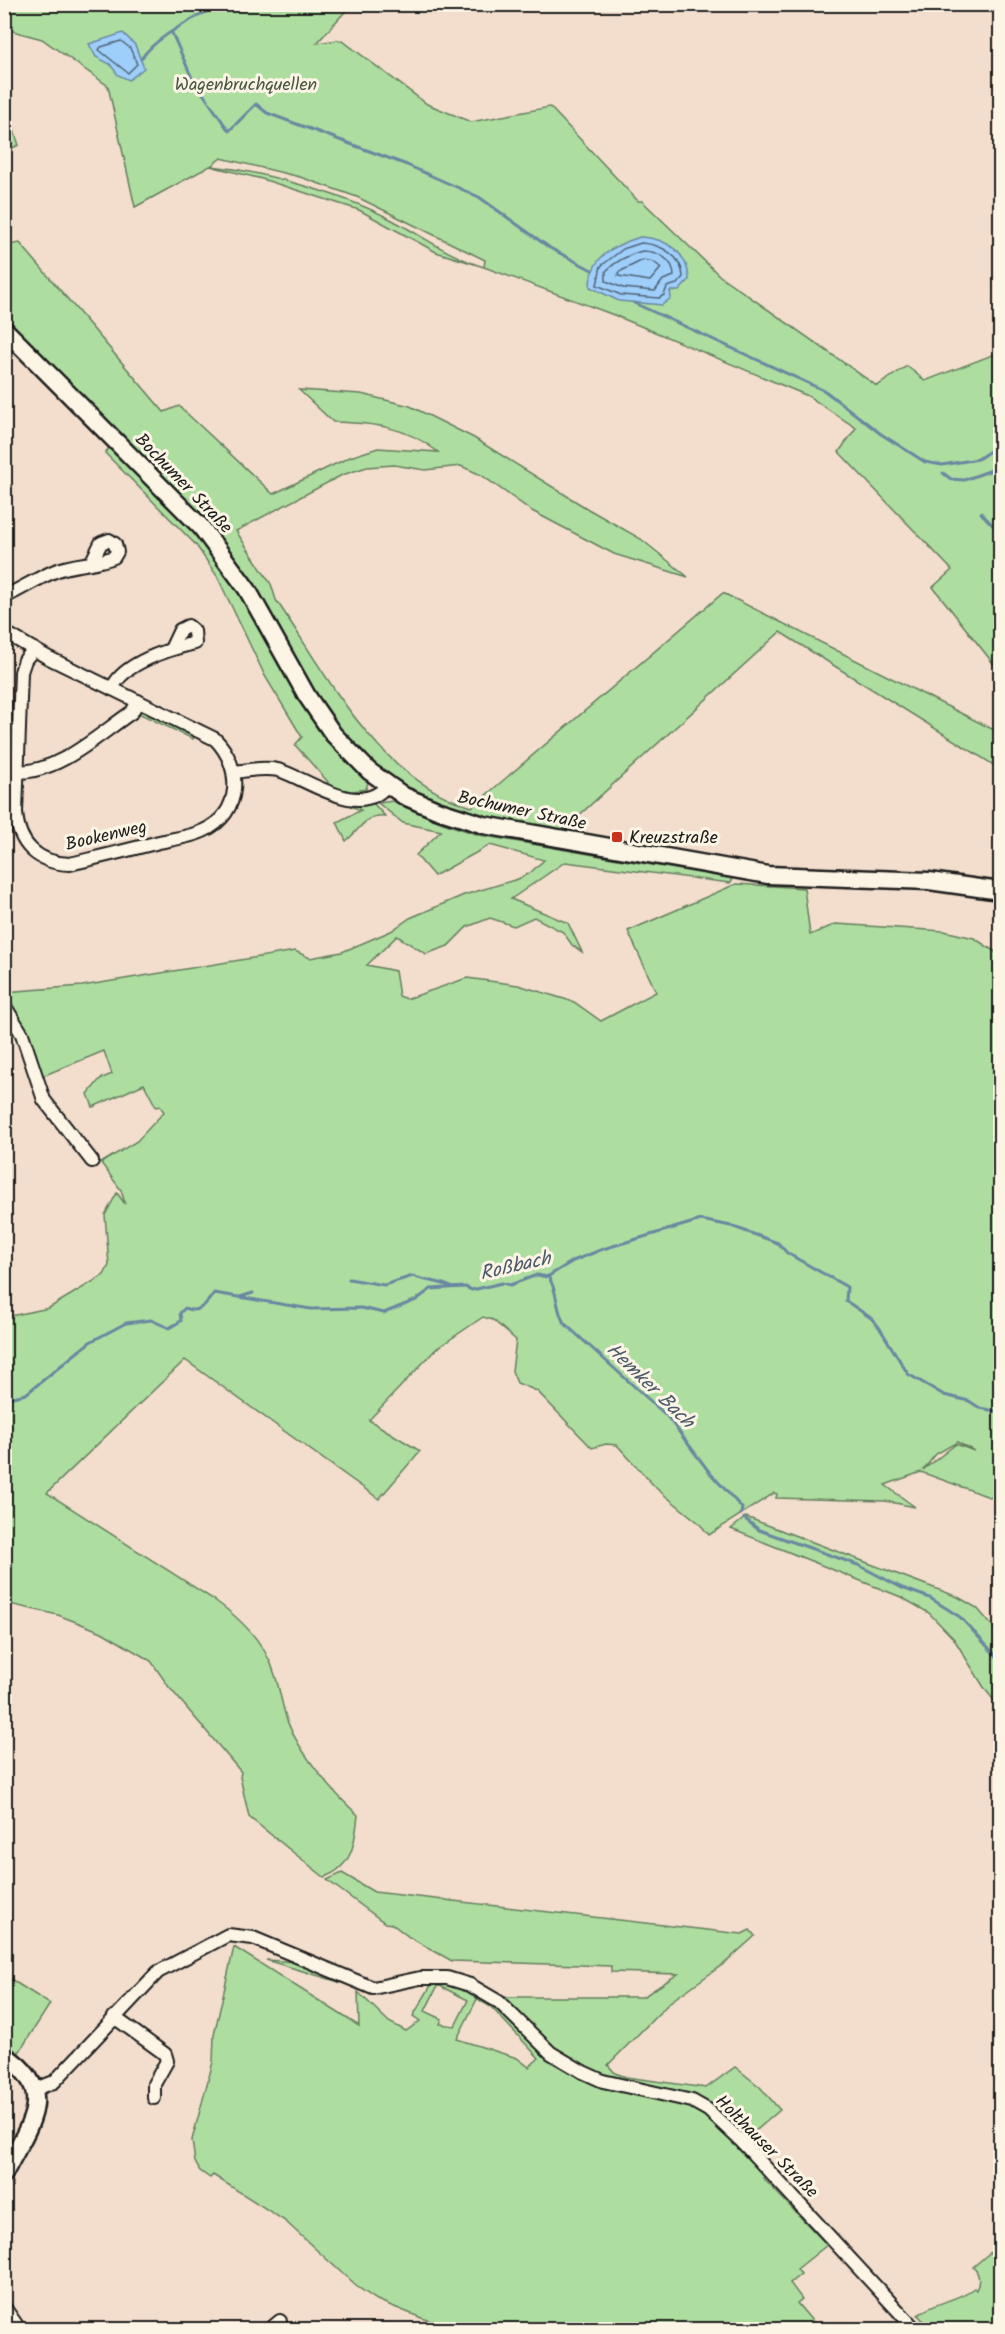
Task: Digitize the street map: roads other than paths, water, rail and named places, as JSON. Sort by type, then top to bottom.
[{"type":"main road","name":"Bochumer Straße","points":[[4,329],[177,501],[223,553],[247,589],[324,721],[354,758],[387,785],[423,804],[484,825],[667,858],[768,875],[929,881],[1000,891]]},
{"type":"main road","points":[[4,2055],[27,2072],[36,2089],[34,2109],[4,2174]]},
{"type":"street","points":[[4,597],[56,571],[91,563]]},
{"type":"street","points":[[4,632],[112,689],[215,739],[225,750],[235,772],[273,769],[323,792],[354,798],[368,796],[382,790],[387,785]]},
{"type":"street","name":"Bookenweg","points":[[34,649],[25,660],[21,672],[16,812],[21,838],[42,859],[69,864],[203,831],[228,807],[233,794],[235,772]]},
{"type":"street","points":[[112,689],[125,671],[171,649]]},
{"type":"street","points":[[17,772],[32,771],[59,762],[132,712],[138,701]]},
{"type":"street","points":[[4,1005],[22,1034],[44,1100],[92,1161]]},
{"type":"street","name":"Holthauser Straße","points":[[36,2089],[54,2082],[158,1972],[176,1960],[228,1935],[253,1938],[373,1988],[432,1976],[470,1985],[499,2002],[551,2054],[575,2068],[603,2081],[692,2101],[708,2110],[742,2142],[916,2330]]},
{"type":"street","points":[[114,2017],[165,2054],[167,2061],[154,2085],[154,2098]]},
{"type":"street","points":[[4,2307],[20,2330]]},
{"type":"street","points":[[269,2330],[280,2321]]},
{"type":"water","points":[[123,33],[135,45],[144,68],[129,80],[118,75],[110,64],[96,57],[89,44]]},
{"type":"water","points":[[640,237],[658,240],[674,248],[680,254],[688,270],[689,280],[679,291],[670,291],[671,298],[662,305],[619,301],[590,287],[594,268],[605,254],[621,244]]},
{"type":"waterway","points":[[141,59],[167,35],[190,20],[223,4]]},
{"type":"waterway","points":[[172,33],[192,78],[229,131],[256,104],[267,113],[407,165],[479,197],[550,248],[592,270]]},
{"type":"waterway","points":[[634,303],[825,391],[881,434],[925,462],[942,465],[978,459],[1000,444]]},
{"type":"waterway","points":[[943,473],[951,479],[964,480],[1000,467]]},
{"type":"waterway","points":[[981,513],[1000,533]]},
{"type":"waterway","name":"Roßbach","points":[[4,1399],[26,1394],[90,1342],[126,1323],[151,1320],[169,1328],[181,1321],[180,1313],[185,1308],[198,1309],[214,1293],[311,1309],[361,1308],[384,1313],[416,1300],[431,1289],[465,1287],[472,1290],[502,1283],[510,1285],[537,1275],[547,1277],[573,1261],[603,1249],[701,1220],[731,1226],[778,1243],[787,1253],[847,1287],[846,1301],[871,1318],[879,1327],[908,1374],[944,1395],[969,1401],[980,1408],[1000,1412]]},
{"type":"waterway","points":[[349,1279],[384,1285],[413,1276],[451,1287]]},
{"type":"waterway","name":"Hemker Bach","points":[[548,1276],[554,1288],[564,1323],[667,1416],[710,1473],[742,1508],[741,1514]]},
{"type":"waterway","name":"Roßbach","points":[[240,1297],[253,1293]]},
{"type":"waterway","name":"Hemker Bach","points":[[744,1518],[759,1530],[858,1565],[902,1588],[930,1598],[960,1617],[1000,1660]]},
{"type":"place","name":"Kreuzstraße","points":[[617,837]]},
{"type":"park label","name":"Wagenbruchquellen","points":[[246,84]]}]
